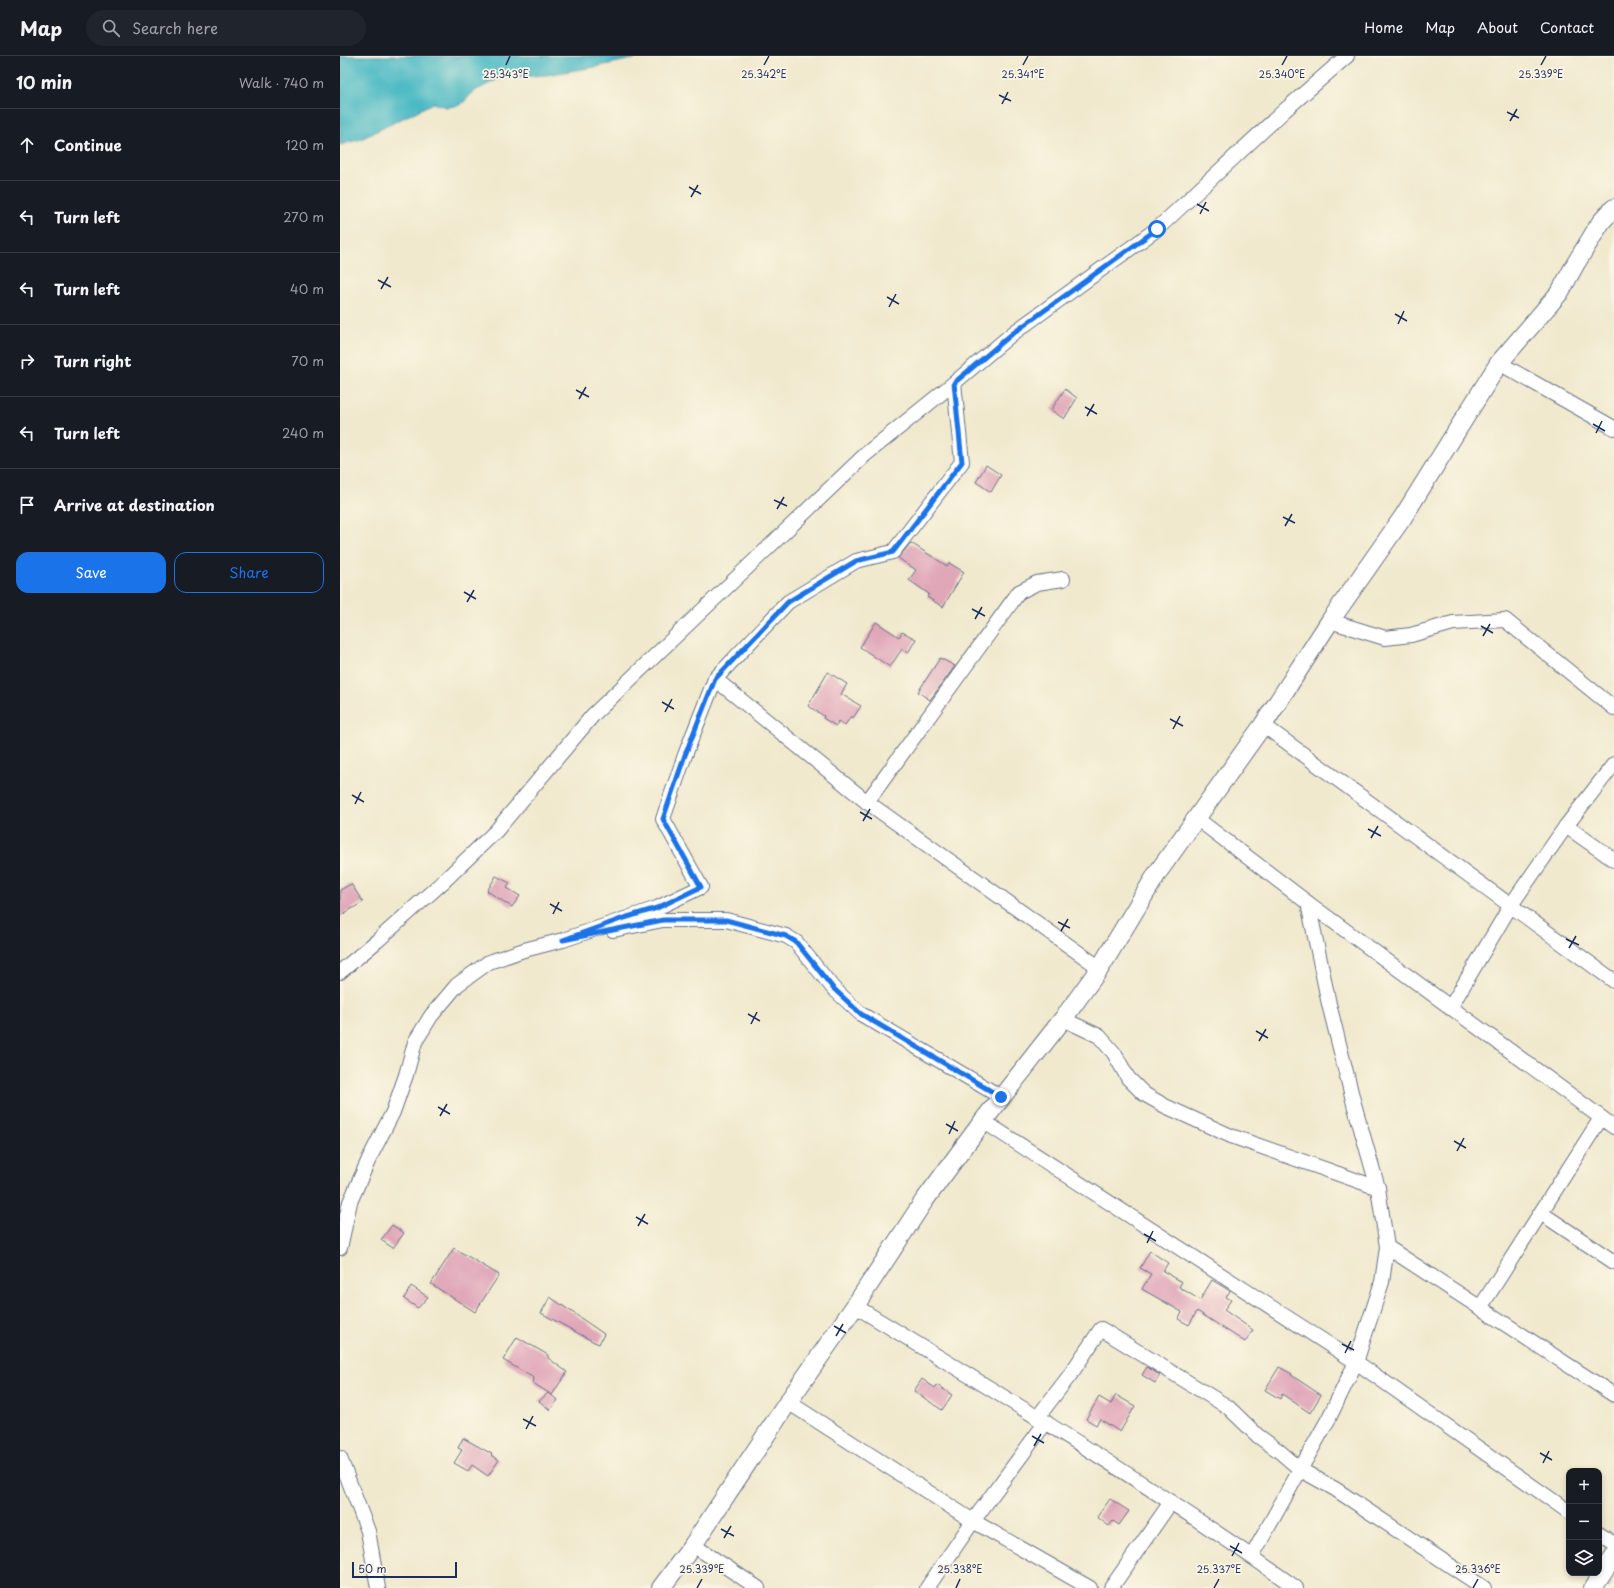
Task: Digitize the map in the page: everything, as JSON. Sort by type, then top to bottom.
[{"type":"street","points":[[340,972],[377,941],[496,831],[594,714],[866,454],[1012,334],[1157,229],[1285,110],[1347,56]]},
{"type":"street","points":[[661,1588],[693,1545],[788,1402],[855,1306],[924,1200],[1100,968],[1158,872],[1263,725],[1330,621],[1403,518],[1499,363],[1560,292],[1576,263],[1602,222],[1614,208]]},
{"type":"street","points":[[1499,363],[1614,428]]},
{"type":"street","points":[[563,940],[657,908],[701,887],[663,819],[685,755],[715,679],[788,602],[856,561],[893,552],[962,462],[954,383]]},
{"type":"street","points":[[867,802],[1019,592],[1037,583],[1064,579]]},
{"type":"street","points":[[1330,621],[1385,638],[1411,635],[1453,623],[1505,620],[1614,708]]},
{"type":"street","points":[[715,679],[867,802],[1100,968]]},
{"type":"street","points":[[1263,725],[1614,981]]},
{"type":"street","points":[[1450,1008],[1511,905],[1566,826],[1614,764]]},
{"type":"street","points":[[1196,818],[1450,1008],[1614,1127]]},
{"type":"street","points":[[1566,826],[1614,860]]},
{"type":"street","points":[[1252,1556],[1329,1418],[1356,1362],[1382,1282],[1387,1247],[1378,1188],[1354,1104],[1329,1004],[1308,903]]},
{"type":"street","points":[[340,1248],[350,1202],[368,1159],[393,1112],[406,1075],[415,1042],[431,1016],[457,985],[489,962],[524,950],[563,940],[663,920],[726,920],[786,936],[796,942],[833,988],[861,1014],[1001,1097]]},
{"type":"street","points":[[1063,1018],[1099,1036],[1114,1053],[1128,1078],[1144,1094],[1165,1106],[1231,1136],[1378,1188]]},
{"type":"street","points":[[1480,1308],[1601,1118]]},
{"type":"street","points":[[983,1121],[1356,1362],[1566,1510]]},
{"type":"street","points":[[1541,1212],[1614,1262]]},
{"type":"street","points":[[1387,1247],[1614,1395]]},
{"type":"street","points":[[855,1306],[1042,1420],[1171,1502],[1252,1556],[1296,1588]]},
{"type":"street","points":[[927,1588],[1042,1420],[1101,1329],[1228,1407],[1258,1436],[1279,1450],[1301,1470],[1335,1488],[1484,1588]]},
{"type":"street","points":[[788,1402],[973,1521],[1090,1588]]},
{"type":"street","points":[[340,1458],[368,1530],[378,1588]]},
{"type":"street","points":[[1111,1588],[1171,1502]]},
{"type":"street","points":[[1602,1536],[1614,1544]]},
{"type":"street","points":[[693,1545],[758,1588]]},
{"type":"street","points":[[1593,1588],[1614,1556]]},
{"type":"water","points":[[340,56],[646,56],[595,67],[546,75],[500,78],[473,92],[461,105],[447,107],[433,103],[361,139],[340,145]]},
{"type":"building","points":[[1065,389],[1077,398],[1064,419],[1051,410]]},
{"type":"building","points":[[986,465],[1001,475],[991,492],[976,482]]},
{"type":"building","points":[[911,543],[947,566],[949,563],[964,572],[943,607],[927,597],[929,594],[909,580],[916,570],[898,558]]},
{"type":"building","points":[[876,622],[899,637],[902,632],[916,639],[908,653],[902,649],[890,667],[860,647]]},
{"type":"building","points":[[940,658],[955,666],[930,700],[918,692]]},
{"type":"building","points":[[828,672],[847,684],[841,694],[861,706],[853,718],[851,716],[845,725],[838,721],[836,726],[808,706]]},
{"type":"building","points":[[496,876],[510,883],[507,888],[520,896],[512,907],[487,891]]},
{"type":"building","points":[[351,884],[363,902],[340,916],[340,890]]},
{"type":"building","points":[[392,1225],[404,1233],[393,1248],[381,1240]]},
{"type":"building","points":[[454,1248],[499,1275],[475,1312],[431,1284]]},
{"type":"building","points":[[1150,1251],[1168,1263],[1163,1271],[1182,1282],[1179,1287],[1200,1300],[1212,1280],[1230,1291],[1226,1297],[1231,1300],[1224,1310],[1253,1330],[1245,1342],[1197,1311],[1189,1325],[1178,1319],[1182,1312],[1142,1289],[1151,1274],[1140,1268]]},
{"type":"building","points":[[411,1286],[428,1297],[418,1308],[404,1299]]},
{"type":"building","points":[[550,1297],[604,1334],[599,1344],[541,1313]]},
{"type":"building","points":[[517,1337],[548,1355],[548,1358],[567,1372],[552,1395],[533,1383],[534,1378],[503,1360]]},
{"type":"building","points":[[1147,1367],[1160,1375],[1155,1383],[1142,1375]]},
{"type":"building","points":[[1279,1367],[1292,1374],[1291,1375],[1321,1395],[1310,1413],[1282,1394],[1280,1399],[1265,1390]]},
{"type":"building","points":[[922,1379],[935,1388],[937,1385],[952,1395],[942,1410],[914,1391]]},
{"type":"building","points":[[548,1393],[558,1400],[550,1410],[539,1401]]},
{"type":"building","points":[[1116,1395],[1135,1406],[1120,1432],[1100,1419],[1096,1425],[1086,1419],[1099,1397],[1111,1404]]},
{"type":"building","points":[[463,1438],[492,1454],[491,1455],[499,1460],[488,1476],[472,1465],[468,1471],[454,1463],[462,1450],[458,1448]]},
{"type":"building","points":[[1110,1499],[1129,1511],[1119,1525],[1113,1521],[1109,1526],[1097,1517]]},
{"type":"route","points":[[1001,1097],[861,1014],[833,988],[796,942],[786,936],[726,920],[663,920],[563,940],[657,908],[701,887],[663,819],[685,755],[715,679],[788,602],[856,561],[893,552],[962,462],[954,383],[1012,334],[1157,229]]}]
